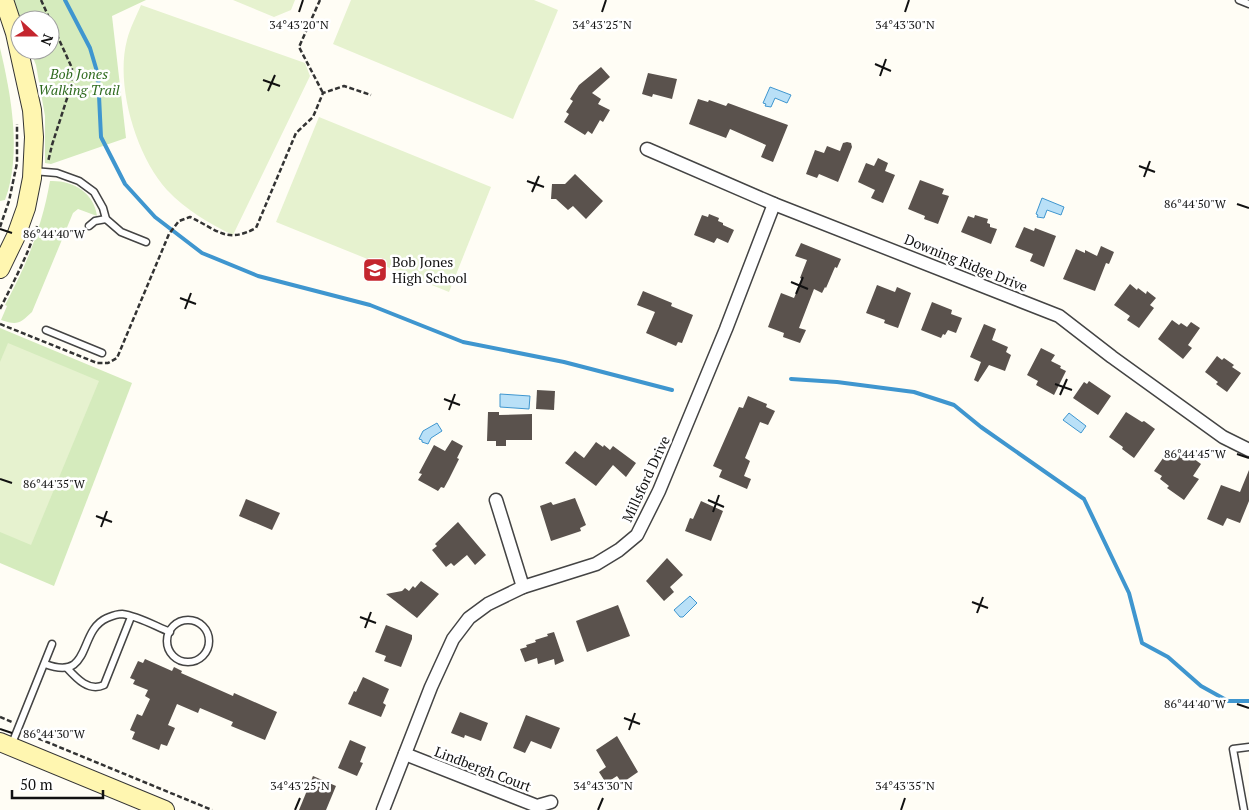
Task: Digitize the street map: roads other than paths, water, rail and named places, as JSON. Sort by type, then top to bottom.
[{"type":"street","points":[[0,268],[16,236],[26,208],[32,171],[34,137],[32,110],[15,33],[4,0]]},
{"type":"street","name":"Downing Ridge Drive","points":[[647,149],[774,204],[1059,316],[1112,358],[1223,438],[1249,450]]},
{"type":"street","name":"Millsford Drive","points":[[383,810],[432,688],[454,639],[469,618],[488,604],[523,587],[596,564],[619,550],[637,535],[674,456],[774,204]]},
{"type":"street","points":[[496,500],[523,587]]},
{"type":"street","points":[[5,745],[165,810]]},
{"type":"street","name":"Lindbergh Court","points":[[405,754],[537,806],[551,802]]},
{"type":"lane","points":[[1239,0],[1249,4]]},
{"type":"lane","points":[[32,171],[57,173],[79,181],[94,192],[104,208],[106,218],[121,232],[146,242]]},
{"type":"lane","points":[[88,226],[95,221],[106,218]]},
{"type":"lane","points":[[46,330],[102,353]]},
{"type":"lane","points":[[45,664],[58,668],[67,668],[78,662],[95,626],[100,621],[114,615],[122,614],[170,632]]},
{"type":"lane","points":[[67,668],[83,684],[94,687],[104,684],[131,617]]},
{"type":"lane","points":[[187,620],[201,624],[209,636],[208,650],[197,660],[184,662],[178,660],[170,651],[168,638],[170,632],[174,626],[187,620]]},
{"type":"lane","points":[[5,745],[18,727],[52,644]]},
{"type":"lane","points":[[1244,810],[1233,749],[1249,747]]},
{"type":"water","points":[[770,87],[791,95],[787,103],[775,98],[771,107],[765,106],[766,104],[763,103]]},
{"type":"water","points":[[1042,198],[1064,207],[1061,215],[1047,210],[1044,218],[1037,217],[1038,215],[1036,214]]},
{"type":"water","points":[[500,394],[530,396],[529,409],[500,407]]},
{"type":"water","points":[[1069,413],[1086,426],[1081,433],[1063,420]]},
{"type":"water","points":[[437,423],[442,431],[431,438],[428,444],[422,442],[419,439],[423,431]]},
{"type":"water","points":[[690,596],[697,603],[683,617],[680,617],[674,610]]},
{"type":"waterway","points":[[65,0],[90,48],[98,75],[101,137],[125,184],[155,217],[202,253],[258,276],[370,305],[463,342],[564,362],[672,390]]},
{"type":"waterway","points":[[791,379],[837,382],[914,392],[954,405],[981,427],[1084,499],[1129,593],[1142,643],[1168,657],[1201,686],[1228,701],[1249,701]]},
{"type":"place","name":"Bob Jones High School","points":[[375,270]]},
{"type":"park label","name":"Bob Jones Walking Trail","points":[[79,82]]}]
